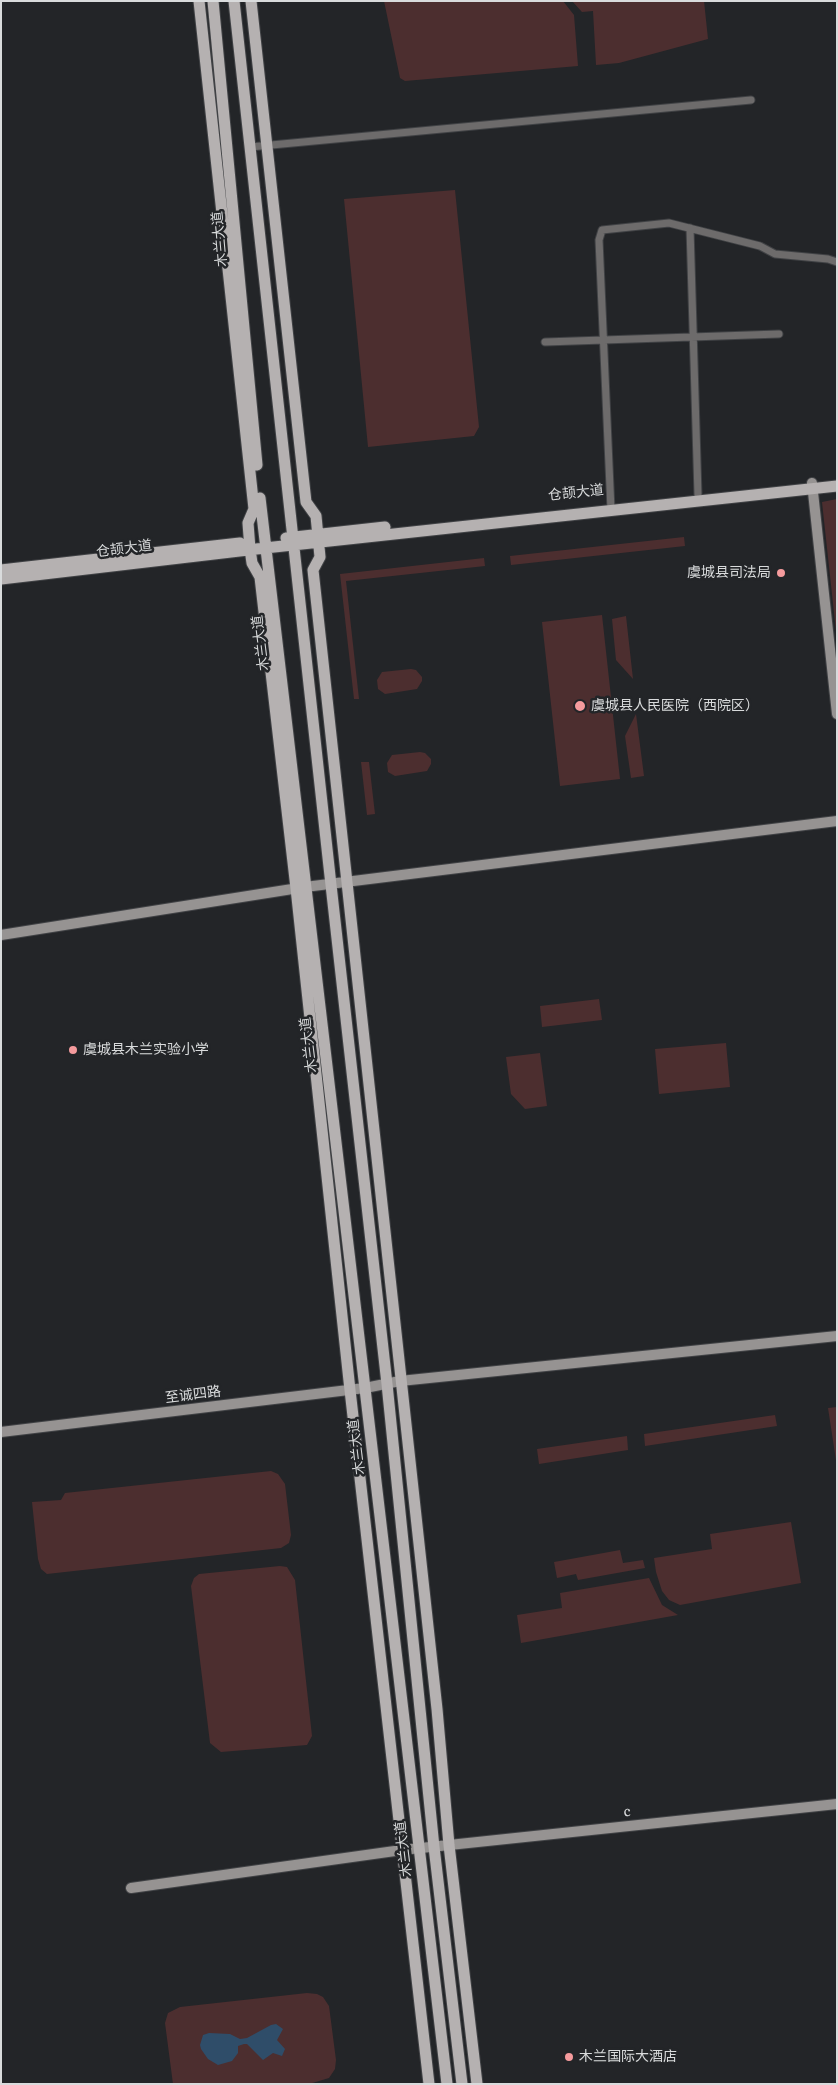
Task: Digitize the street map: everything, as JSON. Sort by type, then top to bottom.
[{"type":"main road","points":[[199,1],[254,510],[248,524],[250,546],[252,563],[260,577],[301,888],[350,1390],[429,2084]]},
{"type":"main road","name":"木兰大道","points":[[213,1],[265,544],[301,888],[365,1388],[447,2084]]},
{"type":"main road","points":[[234,1],[387,1384],[434,1847],[462,2084]]},
{"type":"main road","points":[[250,1],[306,502],[316,516],[320,557],[313,570],[477,2084]]},
{"type":"main road","name":"仓颉大道","points":[[1,578],[265,544],[812,486],[837,481]]},
{"type":"main road","name":"仓颉大道","points":[[611,507],[698,495],[812,486],[837,486]]},
{"type":"main road","name":"仓颉大道","points":[[1,570],[250,546]]},
{"type":"street","points":[[250,147],[751,100]]},
{"type":"street","points":[[611,507],[599,240],[602,230],[670,223],[760,246],[775,254],[828,259],[837,262]]},
{"type":"street","points":[[690,228],[698,495]]},
{"type":"street","points":[[545,342],[779,334]]},
{"type":"street","points":[[812,486],[837,714]]},
{"type":"street","points":[[1,935],[301,888],[837,821]]},
{"type":"street","name":"至诚四路","points":[[1,1432],[350,1390],[400,1381],[837,1336]]},
{"type":"street","name":"c","points":[[131,1888],[402,1850],[837,1804]]},
{"type":"shaded area","points":[[384,1],[563,1],[574,15],[578,66],[405,81],[400,78]]},
{"type":"shaded area","points":[[572,1],[704,1],[708,39],[619,63],[596,65],[593,11],[582,12]]},
{"type":"shaded area","points":[[455,190],[479,427],[474,436],[368,447],[344,199]]},
{"type":"shaded area","points":[[837,499],[837,640],[822,502]]},
{"type":"shaded area","points":[[684,537],[685,546],[511,565],[510,556]]},
{"type":"shaded area","points":[[484,558],[485,566],[346,581],[359,699],[354,699],[340,574]]},
{"type":"shaded area","points":[[602,615],[620,779],[560,786],[542,622]]},
{"type":"shaded area","points":[[626,616],[633,679],[616,660],[612,619]]},
{"type":"shaded area","points":[[416,670],[422,677],[422,681],[417,689],[385,694],[378,689],[377,680],[382,672]]},
{"type":"shaded area","points":[[636,714],[644,776],[631,778],[625,736]]},
{"type":"shaded area","points":[[425,753],[431,759],[431,764],[427,771],[395,776],[388,772],[387,763],[392,755]]},
{"type":"shaded area","points":[[361,762],[369,762],[375,814],[367,815]]},
{"type":"shaded area","points":[[599,999],[602,1020],[542,1027],[540,1006]]},
{"type":"shaded area","points":[[726,1043],[730,1087],[659,1094],[655,1049]]},
{"type":"shaded area","points":[[540,1053],[547,1106],[525,1109],[511,1094],[506,1057]]},
{"type":"shaded area","points":[[837,1407],[837,1467],[828,1408]]},
{"type":"shaded area","points":[[775,1415],[777,1426],[645,1446],[644,1434]]},
{"type":"shaded area","points":[[627,1436],[628,1450],[539,1464],[537,1449]]},
{"type":"shaded area","points":[[271,1471],[278,1474],[285,1484],[291,1535],[289,1543],[281,1548],[47,1574],[41,1569],[38,1559],[32,1502],[61,1500],[65,1493]]},
{"type":"shaded area","points":[[791,1522],[801,1583],[680,1605],[669,1600],[662,1591],[654,1558],[712,1549],[710,1534]]},
{"type":"shaded area","points":[[620,1550],[623,1563],[643,1560],[645,1568],[578,1580],[576,1574],[557,1578],[554,1562]]},
{"type":"shaded area","points":[[280,1566],[287,1567],[295,1580],[312,1736],[307,1745],[221,1752],[210,1743],[191,1586],[194,1578],[199,1574]]},
{"type":"shaded area","points":[[649,1578],[662,1605],[678,1615],[521,1643],[517,1615],[562,1608],[560,1593]]},
{"type":"shaded area","points":[[307,1993],[323,1997],[329,2006],[336,2060],[335,2069],[329,2078],[309,2084],[173,2084],[165,2023],[168,2013],[180,2007]]},
{"type":"water","points":[[276,2024],[283,2029],[277,2040],[285,2049],[282,2056],[273,2053],[263,2060],[247,2044],[244,2044],[238,2046],[238,2053],[232,2061],[218,2065],[208,2059],[201,2049],[200,2045],[203,2035],[209,2033],[230,2034],[240,2039],[247,2038]]},
{"type":"place","name":"虞城县司法局","points":[[781,573]]},
{"type":"place","name":"虞城县人民医院（西院区）","points":[[580,706]]},
{"type":"place","name":"虞城县木兰实验小学","points":[[73,1050]]},
{"type":"place","name":"木兰国际大酒店","points":[[569,2057]]}]
